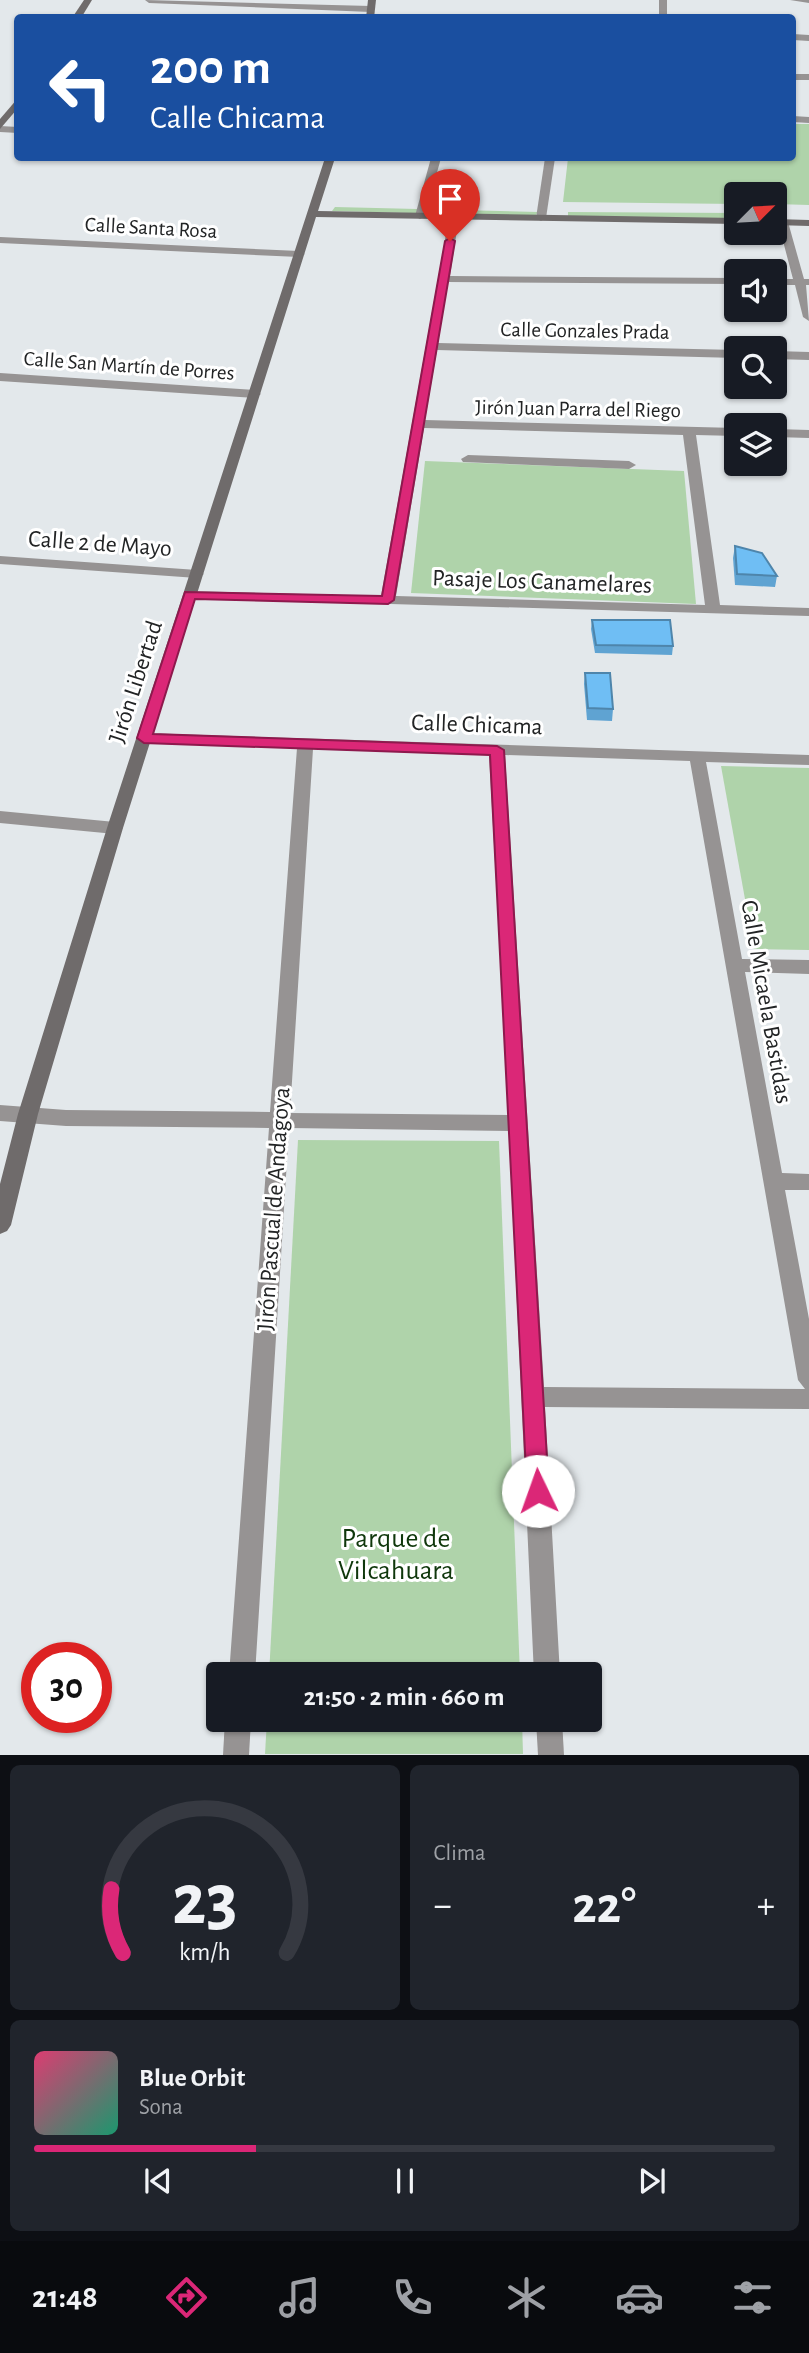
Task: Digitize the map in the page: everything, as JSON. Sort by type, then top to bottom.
[{"type":"street","points":[[149,0],[371,9]]},
{"type":"street","points":[[794,0],[809,1]]},
{"type":"street","points":[[0,128],[14,107]]},
{"type":"street","name":"Jirón Libertad","points":[[0,1225],[28,1114],[115,828],[329,161]]},
{"type":"street","points":[[422,210],[435,161]]},
{"type":"street","points":[[541,212],[550,161]]},
{"type":"street","points":[[313,208],[541,212],[724,210]]},
{"type":"street","points":[[422,210],[454,217],[541,212],[724,221]]},
{"type":"street","points":[[788,211],[809,212]]},
{"type":"street","points":[[388,600],[454,217]]},
{"type":"street","points":[[788,222],[809,223]]},
{"type":"street","name":"Calle Santa Rosa","points":[[0,240],[299,254]]},
{"type":"street","points":[[788,244],[804,282],[809,317]]},
{"type":"street","points":[[443,279],[724,281]]},
{"type":"street","name":"Calle Gonzales Prada","points":[[432,346],[724,354]]},
{"type":"street","points":[[787,355],[809,356]]},
{"type":"street","name":"Calle San Martín de Porres","points":[[0,377],[255,394]]},
{"type":"street","name":"Jirón Juan Parra del Riego","points":[[419,424],[724,432]]},
{"type":"street","points":[[689,431],[713,609]]},
{"type":"street","points":[[787,433],[809,434]]},
{"type":"street","points":[[468,459],[629,465]]},
{"type":"street","name":"Calle 2 de Mayo","points":[[0,560],[197,574]]},
{"type":"street","name":"Pasaje Los Canamelares","points":[[190,595],[809,612]]},
{"type":"street","name":"Calle Chicama","points":[[144,738],[809,760]]},
{"type":"street","name":"Jirón Pascual de Andagoya","points":[[243,1662],[305,743]]},
{"type":"street","points":[[497,750],[546,1662]]},
{"type":"street","name":"Calle Micaela Bastidas","points":[[697,757],[809,1380]]},
{"type":"street","points":[[0,817],[115,828]]},
{"type":"street","points":[[734,965],[809,967]]},
{"type":"street","points":[[0,1113],[66,1118],[519,1124]]},
{"type":"street","points":[[774,1181],[809,1182]]},
{"type":"street","points":[[534,1397],[809,1399]]},
{"type":"street","points":[[236,1755],[237,1732]]},
{"type":"street","points":[[550,1732],[551,1755]]},
{"type":"green space","points":[[796,124],[809,124],[809,205],[788,204],[788,182],[724,182],[724,204],[563,202],[568,161],[796,161]]},
{"type":"green space","points":[[335,207],[538,212],[535,216],[332,211]]},
{"type":"green space","points":[[568,212],[724,213],[724,219],[568,217]]},
{"type":"green space","points":[[425,461],[684,471],[696,604],[411,593]]},
{"type":"green space","points":[[721,766],[809,768],[809,950],[754,949]]},
{"type":"green space","name":"Parque de Vilcahuara","points":[[298,1140],[499,1141],[519,1662],[270,1662]]},
{"type":"green space","points":[[266,1732],[522,1732],[523,1754],[265,1754]]},
{"type":"building","points":[[735,546],[762,553],[777,576],[737,574]]},
{"type":"building","points":[[592,620],[670,620],[673,646],[596,645]]},
{"type":"building","points":[[585,673],[610,673],[613,709],[588,708]]},
{"type":"route","points":[[450,241],[388,600],[190,595],[144,738],[497,750],[538,1491]]}]
